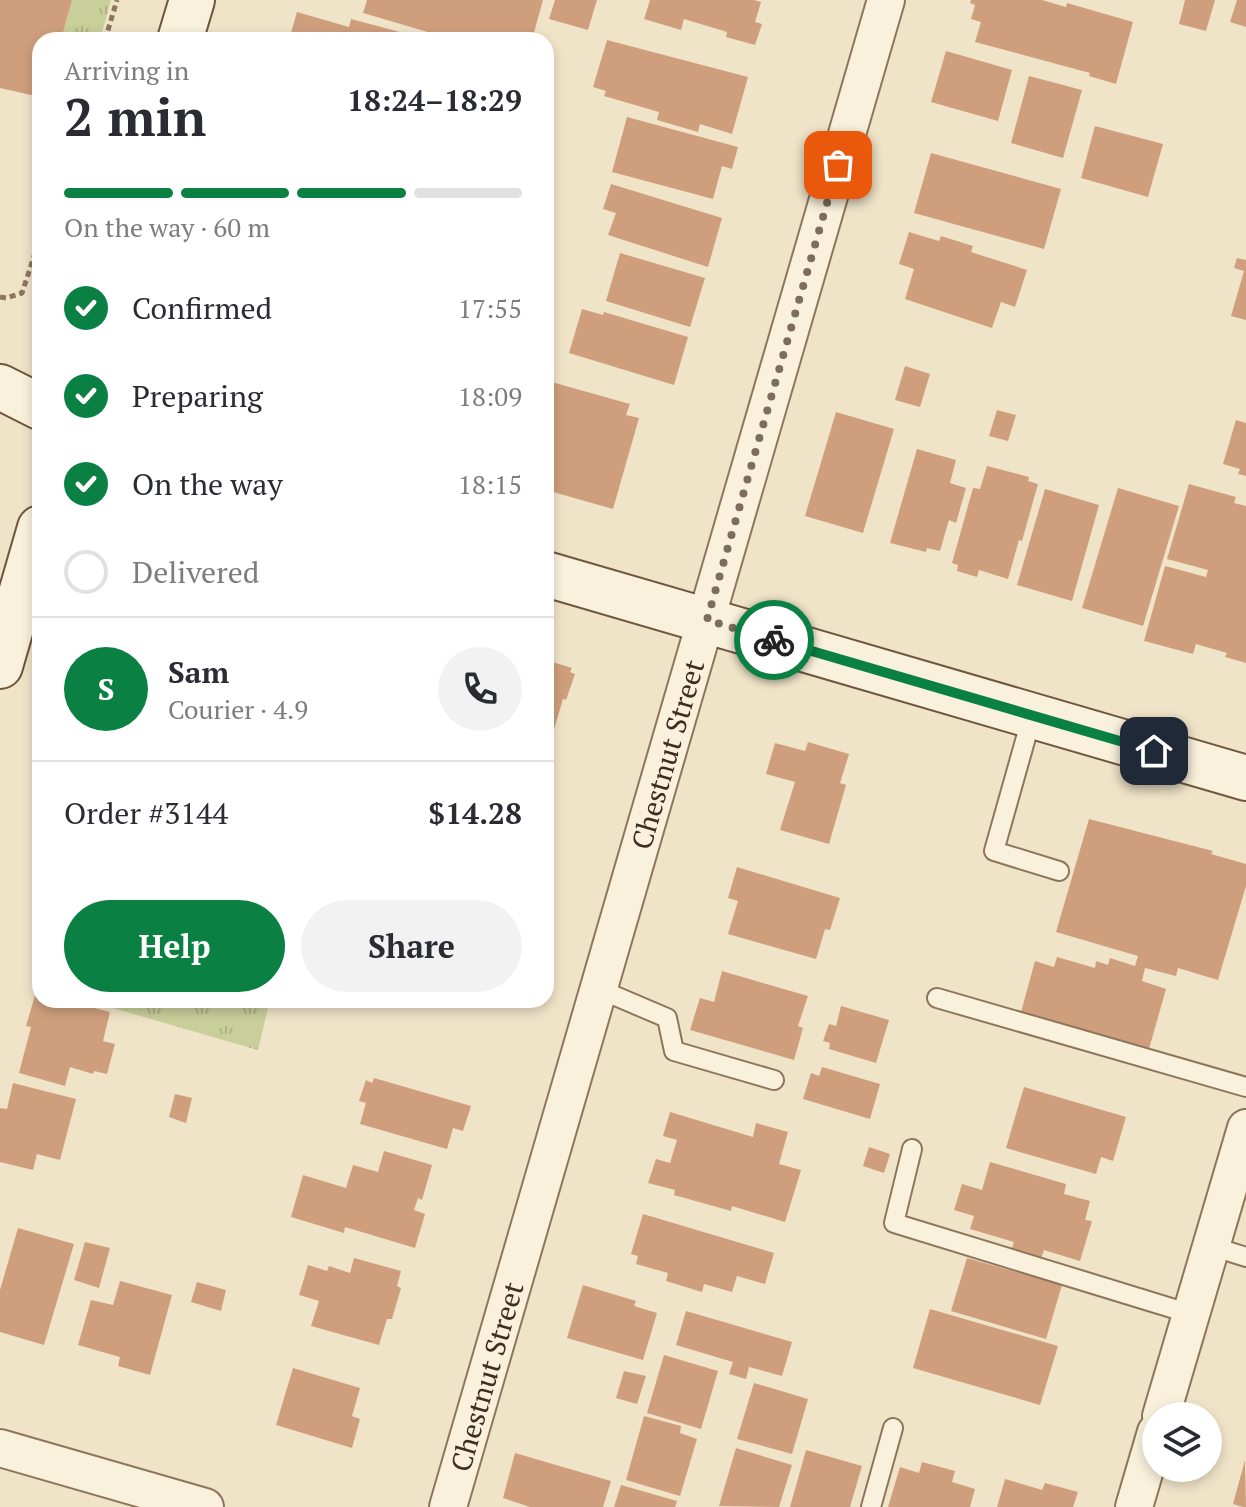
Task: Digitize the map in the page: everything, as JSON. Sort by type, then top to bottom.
[{"type":"street","points":[[182,32],[192,0]]},
{"type":"street","name":"Chestnut Street","points":[[448,1507],[886,0]]},
{"type":"street","points":[[0,387],[32,403]]},
{"type":"street","points":[[554,576],[1246,778]]},
{"type":"street","points":[[0,666],[32,582]]},
{"type":"street","points":[[1165,1402],[1246,1128]]},
{"type":"street","points":[[0,1448],[205,1507]]},
{"type":"street","points":[[1134,1507],[1142,1480]]},
{"type":"lane","points":[[1032,716],[994,851],[1059,871]]},
{"type":"lane","points":[[599,989],[667,1018],[674,1051],[774,1080]]},
{"type":"lane","points":[[937,998],[1246,1087]]},
{"type":"lane","points":[[912,1149],[894,1223],[1191,1314]]},
{"type":"lane","points":[[1211,1246],[1246,1257]]},
{"type":"lane","points":[[871,1507],[893,1428]]},
{"type":"path","points":[[107,32],[117,0]]},
{"type":"path","points":[[0,297],[22,293],[32,262]]},
{"type":"green space","points":[[72,0],[111,0],[102,32],[63,32]]},
{"type":"green space","points":[[113,1008],[268,1008],[258,1050]]},
{"type":"building","points":[[0,0],[72,0],[63,32],[32,32],[32,95],[0,88]]},
{"type":"building","points":[[367,0],[543,0],[534,32],[428,32],[363,13]]},
{"type":"building","points":[[555,0],[597,0],[588,30],[549,19]]},
{"type":"building","points":[[650,0],[754,0],[761,2],[755,22],[762,24],[755,45],[726,37],[727,32],[684,19],[681,30],[644,19]]},
{"type":"building","points":[[971,0],[1042,0],[1066,7],[1067,3],[1133,22],[1116,84],[1089,76],[1090,73],[975,42],[981,22],[971,19],[975,5],[970,3]]},
{"type":"building","points":[[1185,0],[1215,0],[1206,31],[1179,24]]},
{"type":"building","points":[[1237,0],[1246,0],[1246,27],[1230,22]]},
{"type":"building","points":[[297,12],[349,27],[351,19],[400,32],[291,32]]},
{"type":"building","points":[[607,40],[748,77],[732,134],[700,124],[698,132],[657,120],[659,112],[604,96],[606,91],[593,87]]},
{"type":"building","points":[[946,51],[1012,70],[998,121],[931,102]]},
{"type":"building","points":[[1029,76],[1082,90],[1063,158],[1011,143]]},
{"type":"building","points":[[627,117],[738,147],[732,169],[722,166],[713,199],[612,172]]},
{"type":"building","points":[[1095,126],[1163,144],[1148,197],[1081,178]]},
{"type":"building","points":[[931,153],[1061,189],[1044,249],[914,213]]},
{"type":"building","points":[[611,184],[722,218],[708,267],[608,235],[616,213],[603,209]]},
{"type":"building","points":[[909,232],[939,241],[941,236],[973,246],[971,252],[1027,270],[1015,307],[1001,302],[992,328],[905,299],[914,269],[899,264]]},
{"type":"building","points":[[620,253],[705,278],[690,327],[606,301]]},
{"type":"building","points":[[1237,258],[1246,260],[1246,320],[1231,316],[1244,271],[1234,268]]},
{"type":"building","points":[[582,309],[603,315],[604,312],[688,337],[674,385],[569,353]]},
{"type":"building","points":[[905,366],[930,374],[920,407],[895,400]]},
{"type":"building","points":[[554,383],[630,404],[626,415],[639,418],[613,509],[554,492]]},
{"type":"building","points":[[997,410],[1016,415],[1008,441],[989,436]]},
{"type":"building","points":[[836,412],[894,429],[863,533],[805,516]]},
{"type":"building","points":[[1236,420],[1246,423],[1246,476],[1238,474],[1240,469],[1223,464]]},
{"type":"building","points":[[917,449],[956,460],[950,483],[966,488],[956,523],[949,520],[940,551],[927,548],[926,552],[890,543]]},
{"type":"building","points":[[987,466],[1029,477],[1028,481],[1038,484],[1008,579],[979,570],[977,577],[957,571],[958,565],[952,563],[973,488],[980,489]]},
{"type":"building","points":[[1189,484],[1236,497],[1234,503],[1246,506],[1246,663],[1225,657],[1227,653],[1196,644],[1193,654],[1144,641],[1165,566],[1206,577],[1208,570],[1167,559]]},
{"type":"building","points":[[1118,488],[1179,506],[1143,626],[1082,608]]},
{"type":"building","points":[[1045,489],[1099,505],[1072,601],[1017,585]]},
{"type":"building","points":[[554,662],[572,668],[570,672],[575,674],[566,700],[563,699],[554,729]]},
{"type":"building","points":[[808,742],[849,754],[840,783],[846,785],[829,844],[780,830],[795,782],[766,774],[775,743],[805,751]]},
{"type":"building","points":[[1089,819],[1213,851],[1211,854],[1246,864],[1246,886],[1218,980],[1178,968],[1176,976],[1145,968],[1142,981],[1166,989],[1149,1049],[1021,1012],[1035,961],[1054,967],[1057,957],[1095,968],[1096,961],[1108,965],[1110,958],[1135,966],[1138,956],[1056,932]]},
{"type":"building","points":[[737,867],[840,898],[830,930],[825,929],[816,959],[728,934],[738,901],[728,898]]},
{"type":"building","points":[[722,971],[808,996],[798,1026],[803,1028],[794,1060],[690,1030],[700,998],[714,1002]]},
{"type":"building","points":[[32,1006],[95,1008],[110,1012],[103,1041],[115,1044],[107,1074],[94,1071],[93,1074],[70,1067],[65,1086],[19,1073],[31,1027],[26,1026]]},
{"type":"building","points":[[841,1006],[889,1020],[876,1063],[829,1049],[830,1043],[823,1041],[829,1024],[836,1026]]},
{"type":"building","points":[[822,1067],[880,1084],[870,1119],[803,1099],[811,1073],[819,1076]]},
{"type":"building","points":[[374,1078],[471,1106],[463,1131],[453,1128],[447,1149],[360,1124],[366,1103],[359,1101],[366,1080],[372,1083]]},
{"type":"building","points":[[13,1083],[76,1099],[60,1160],[37,1154],[33,1170],[0,1162],[0,1108],[7,1109]]},
{"type":"building","points":[[1024,1087],[1126,1117],[1113,1161],[1101,1157],[1096,1174],[1006,1148]]},
{"type":"building","points":[[175,1094],[192,1098],[186,1123],[169,1117]]},
{"type":"building","points":[[670,1112],[753,1137],[756,1123],[788,1132],[779,1164],[801,1170],[785,1222],[732,1206],[731,1211],[674,1195],[675,1190],[648,1183],[656,1159],[670,1163],[677,1140],[663,1136]]},
{"type":"building","points":[[869,1147],[890,1154],[884,1173],[863,1166]]},
{"type":"building","points":[[384,1151],[432,1165],[422,1200],[418,1198],[414,1210],[425,1214],[415,1248],[345,1227],[344,1233],[291,1217],[303,1175],[346,1188],[353,1165],[378,1172]]},
{"type":"building","points":[[990,1162],[1066,1184],[1064,1194],[1090,1201],[1085,1220],[1092,1221],[1080,1261],[1044,1250],[1041,1259],[1011,1251],[1014,1242],[970,1229],[974,1216],[954,1210],[962,1184],[982,1190]]},
{"type":"building","points":[[643,1214],[774,1253],[765,1284],[737,1276],[732,1292],[704,1284],[702,1292],[666,1281],[668,1273],[636,1264],[638,1256],[631,1254]]},
{"type":"building","points":[[18,1228],[74,1244],[44,1345],[0,1332],[0,1290]]},
{"type":"building","points":[[85,1242],[110,1248],[99,1288],[74,1280]]},
{"type":"building","points":[[354,1258],[401,1271],[397,1286],[401,1288],[392,1319],[387,1319],[379,1345],[311,1326],[319,1301],[299,1295],[308,1265],[327,1271],[329,1266],[350,1273]]},
{"type":"building","points":[[967,1258],[1062,1285],[1046,1339],[951,1311]]},
{"type":"building","points":[[120,1281],[172,1295],[150,1375],[118,1366],[120,1357],[78,1345],[91,1300],[113,1305]]},
{"type":"building","points":[[197,1282],[226,1290],[221,1311],[191,1302]]},
{"type":"building","points":[[583,1285],[636,1301],[634,1306],[657,1313],[643,1360],[567,1338]]},
{"type":"building","points":[[930,1309],[1058,1346],[1040,1405],[913,1368]]},
{"type":"building","points":[[686,1311],[792,1342],[782,1376],[749,1367],[746,1379],[729,1374],[733,1362],[676,1345]]},
{"type":"building","points":[[664,1355],[718,1371],[701,1429],[647,1413]]},
{"type":"building","points":[[293,1368],[360,1388],[352,1416],[360,1419],[352,1448],[276,1425]]},
{"type":"building","points":[[624,1371],[646,1376],[637,1404],[616,1398]]},
{"type":"building","points":[[754,1383],[808,1399],[792,1454],[737,1439]]},
{"type":"building","points":[[644,1416],[681,1426],[680,1433],[697,1439],[680,1496],[626,1480]]},
{"type":"building","points":[[736,1448],[792,1465],[779,1507],[719,1506]]},
{"type":"building","points":[[806,1450],[862,1466],[850,1507],[790,1507]]},
{"type":"building","points":[[515,1453],[611,1481],[603,1507],[530,1507],[503,1498]]},
{"type":"building","points":[[1245,1460],[1246,1507],[1243,1507],[1233,1504]]},
{"type":"building","points":[[922,1462],[955,1471],[952,1482],[975,1489],[970,1507],[888,1507],[900,1467],[919,1473]]},
{"type":"building","points":[[1005,1479],[1042,1490],[1045,1483],[1078,1492],[1073,1507],[997,1507]]},
{"type":"building","points":[[621,1485],[677,1501],[675,1507],[614,1507]]},
{"type":"way so far","points":[[774,640],[707,620],[838,165]]},
{"type":"route","points":[[774,640],[1154,751]]}]
